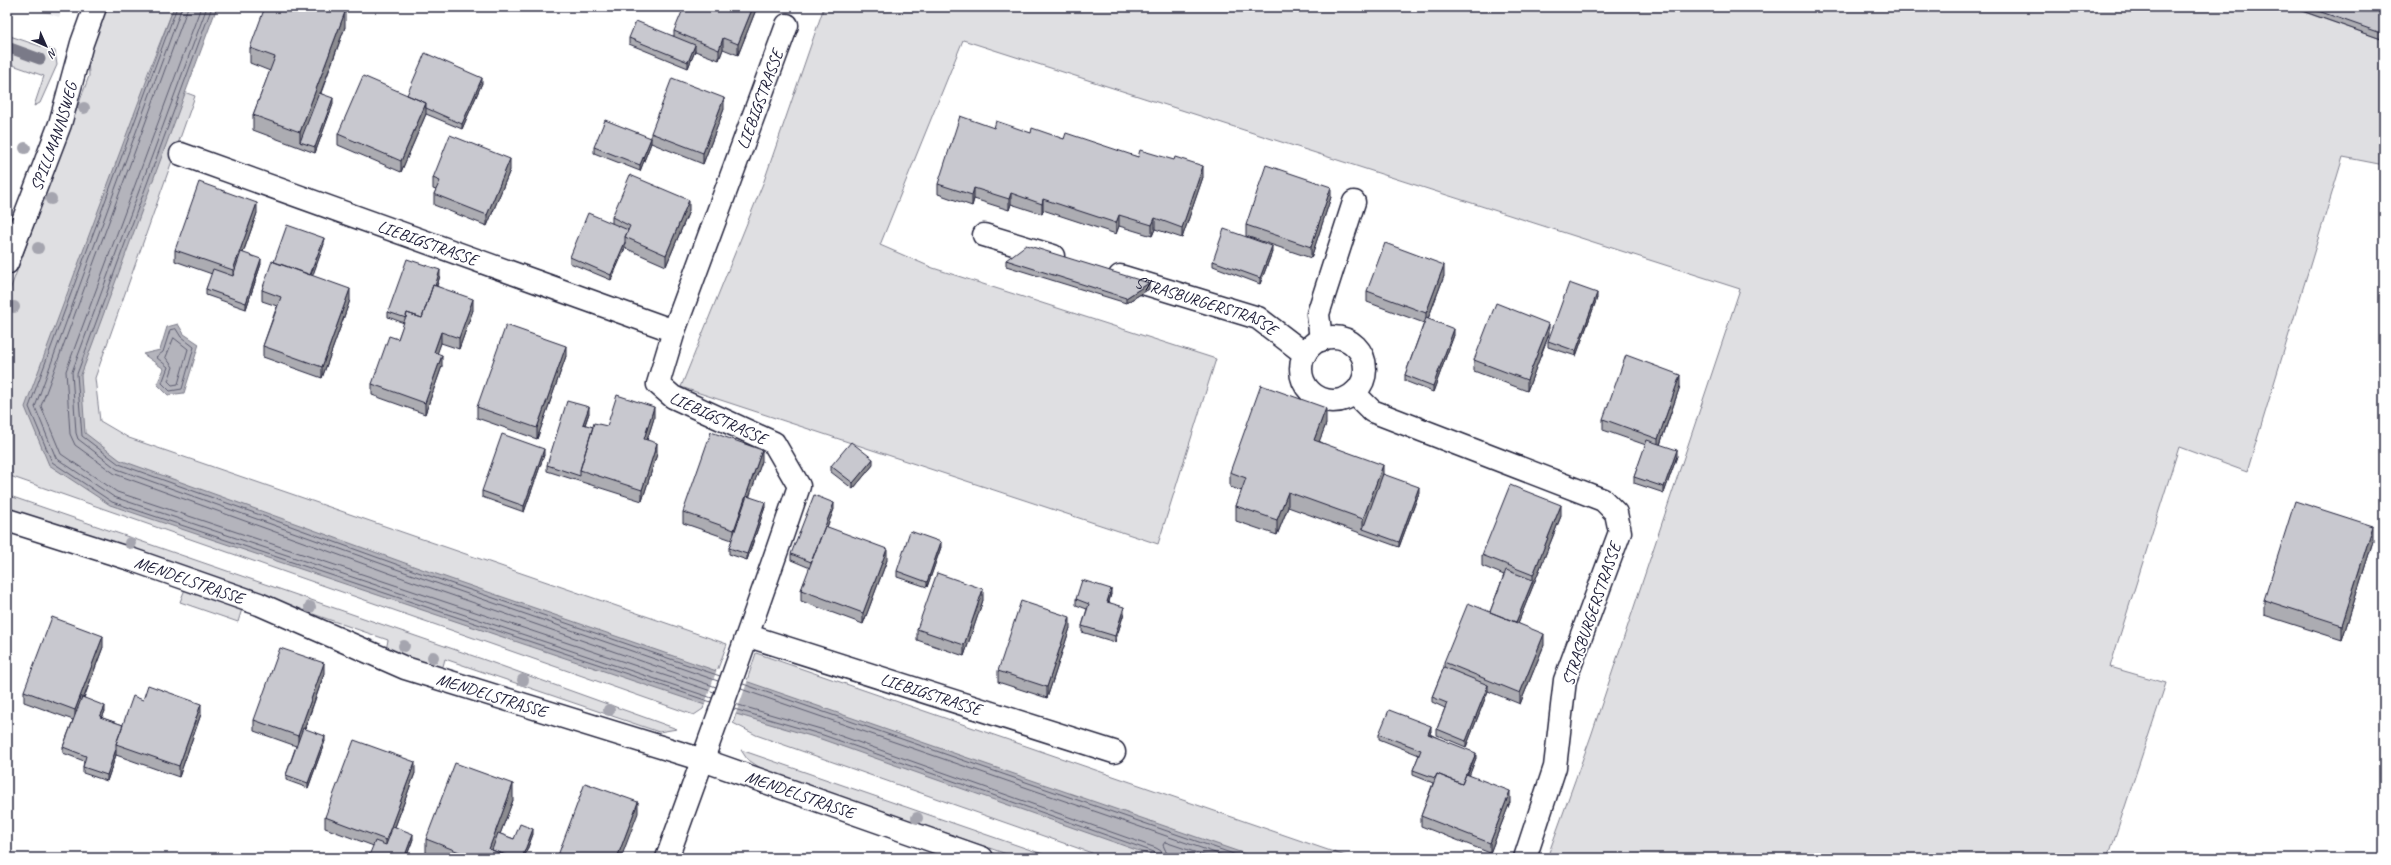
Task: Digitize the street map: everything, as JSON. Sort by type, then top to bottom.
[{"type":"street","name":"SPILLMANNSWEG","points":[[7,263],[60,124],[82,42],[95,7]]},
{"type":"street","name":"LIEBIGSTRASSE","points":[[667,858],[720,715],[736,665],[749,636],[799,486],[774,443],[673,397],[658,384],[674,331],[787,25]]},
{"type":"street","name":"LIEBIGSTRASSE","points":[[181,154],[674,331]]},
{"type":"street","points":[[1321,340],[1318,314],[1354,202]]},
{"type":"street","points":[[984,235],[1076,263]]},
{"type":"street","name":"STRASBURGERSTRASSE","points":[[1098,270],[1258,318],[1305,354]]},
{"type":"street","points":[[1332,337],[1342,338],[1352,344],[1360,352],[1364,362],[1365,373],[1354,393],[1345,399],[1334,401],[1313,395],[1306,386],[1302,376],[1301,365],[1305,354],[1311,346],[1321,340],[1332,337]]},
{"type":"street","name":"STRASBURGERSTRASSE","points":[[1354,393],[1372,411],[1602,500],[1616,513],[1620,532],[1565,680],[1555,767],[1525,858]]},
{"type":"street","name":"MENDELSTRASSE","points":[[7,520],[126,558],[260,604],[340,637],[405,668],[703,760],[982,858]]},
{"type":"street","name":"LIEBIGSTRASSE","points":[[749,636],[1114,752]]},
{"type":"shaded area","points":[[27,7],[63,7],[59,17]]},
{"type":"shaded area","points":[[107,7],[174,7],[146,78],[195,96],[95,378],[100,421],[129,438],[727,644],[703,709],[694,715],[7,475],[7,298],[89,76],[88,56]]},
{"type":"shaded area","points":[[824,7],[2290,7],[2384,40],[2384,165],[2343,157],[2247,472],[2179,447],[2110,667],[2166,683],[2108,858],[1547,858],[1591,736],[1740,289],[963,40],[880,245],[933,268],[1216,359],[1158,544],[681,387],[764,181]]},
{"type":"shaded area","points":[[7,35],[55,51],[57,65],[40,103],[34,106],[44,76],[7,63]]},
{"type":"shaded area","points":[[7,495],[485,660],[677,729],[659,732],[445,659],[442,670],[386,650],[388,640],[7,508]]},
{"type":"shaded area","points":[[185,589],[242,609],[238,622],[180,602]]},
{"type":"shaded area","points":[[756,653],[1351,858],[1106,858],[756,735],[733,723]]},
{"type":"shaded area","points":[[741,750],[1054,858],[1018,858],[762,769],[747,759]]},
{"type":"water","points":[[174,7],[217,7],[81,375],[85,433],[120,460],[416,567],[1257,858],[1159,858],[821,739],[702,704],[110,505],[49,465],[25,407]]},
{"type":"water","points":[[178,324],[184,334],[199,344],[184,393],[168,395],[157,384],[164,369],[143,354],[160,350],[167,327]]},
{"type":"pier","points":[[717,669],[748,680],[735,716],[704,707]]},
{"type":"building","points":[[265,7],[332,7],[345,12],[300,132],[253,115],[275,57],[250,48]]},
{"type":"building","points":[[684,7],[753,7],[738,44],[723,38],[719,50],[674,31]]},
{"type":"building","points":[[2307,7],[2384,7],[2384,34]]},
{"type":"building","points":[[636,21],[695,45],[688,62],[629,38]]},
{"type":"building","points":[[425,53],[482,78],[462,124],[426,108],[426,103],[407,95]]},
{"type":"building","points":[[363,76],[426,103],[401,161],[338,134]]},
{"type":"building","points":[[672,78],[724,98],[703,153],[651,133]]},
{"type":"building","points":[[319,93],[333,98],[315,147],[300,142]]},
{"type":"building","points":[[960,116],[994,128],[996,121],[1031,133],[1032,128],[1064,139],[1066,133],[1138,157],[1140,150],[1174,160],[1175,157],[1203,166],[1182,228],[1155,218],[1152,225],[1119,215],[1116,223],[1043,199],[1042,204],[1011,193],[1009,199],[974,188],[972,195],[938,184]]},
{"type":"building","points":[[605,120],[651,138],[640,165],[594,147]]},
{"type":"building","points":[[450,135],[510,159],[487,215],[434,194],[440,181],[433,178]]},
{"type":"building","points":[[1266,165],[1331,187],[1311,247],[1246,225]]},
{"type":"building","points":[[630,175],[689,200],[666,255],[625,237],[630,226],[612,217]]},
{"type":"building","points":[[199,182],[257,203],[233,270],[175,250]]},
{"type":"building","points":[[588,213],[628,230],[625,237],[625,242],[611,275],[570,257]]},
{"type":"building","points":[[287,225],[324,238],[310,275],[274,262]]},
{"type":"building","points":[[1224,229],[1272,246],[1260,278],[1213,261]]},
{"type":"building","points":[[1385,243],[1444,265],[1426,313],[1367,291]]},
{"type":"building","points":[[1026,245],[1149,283],[1126,298],[1006,260]]},
{"type":"building","points":[[241,252],[261,259],[246,303],[206,289],[213,269],[233,276]]},
{"type":"building","points":[[407,259],[440,270],[435,286],[433,285],[422,318],[407,313],[406,318],[388,312]]},
{"type":"building","points":[[272,261],[350,289],[322,367],[263,346],[281,297],[262,290]]},
{"type":"building","points":[[1569,283],[1597,293],[1576,351],[1548,341]]},
{"type":"building","points":[[433,285],[473,299],[459,338],[441,332],[434,352],[442,355],[425,403],[372,384],[389,336],[398,339],[407,313],[422,318]]},
{"type":"building","points":[[1496,303],[1549,324],[1527,380],[1474,360]]},
{"type":"building","points":[[1426,318],[1454,329],[1433,386],[1405,375]]},
{"type":"building","points":[[506,325],[566,346],[537,428],[477,407]]},
{"type":"building","points":[[1626,355],[1680,375],[1658,439],[1603,419]]},
{"type":"building","points":[[1261,385],[1326,408],[1314,440],[1383,465],[1363,519],[1288,492],[1277,520],[1236,506],[1246,478],[1230,472]]},
{"type":"building","points":[[617,395],[654,407],[644,439],[657,443],[642,490],[580,470],[594,423],[607,426]]},
{"type":"building","points":[[567,401],[589,407],[583,424],[593,427],[580,470],[580,476],[547,465]]},
{"type":"building","points":[[711,432],[762,450],[734,530],[683,512]]},
{"type":"building","points":[[502,434],[544,449],[524,506],[482,491]]},
{"type":"building","points":[[1647,440],[1677,450],[1664,487],[1634,477]]},
{"type":"building","points":[[851,442],[873,459],[853,483],[831,466]]},
{"type":"building","points":[[1383,474],[1419,487],[1399,542],[1363,529]]},
{"type":"building","points":[[1510,485],[1561,505],[1533,575],[1482,555]]},
{"type":"building","points":[[814,495],[834,503],[811,562],[791,554]]},
{"type":"building","points":[[747,496],[765,502],[747,554],[729,548]]},
{"type":"building","points":[[2295,501],[2373,526],[2342,625],[2264,600]]},
{"type":"building","points":[[825,526],[887,549],[863,613],[801,590]]},
{"type":"building","points":[[910,531],[941,542],[927,582],[897,571]]},
{"type":"building","points":[[1506,570],[1533,580],[1516,622],[1490,612]]},
{"type":"building","points":[[937,573],[983,589],[964,645],[917,629]]},
{"type":"building","points":[[1082,580],[1111,589],[1107,602],[1124,607],[1115,636],[1082,626],[1089,604],[1076,599]]},
{"type":"building","points":[[1021,601],[1070,617],[1047,687],[998,671]]},
{"type":"building","points":[[1468,603],[1544,634],[1520,693],[1444,662]]},
{"type":"building","points":[[52,617],[103,636],[75,710],[24,691]]},
{"type":"building","points":[[280,648],[324,663],[298,736],[254,720]]},
{"type":"building","points":[[1444,667],[1488,685],[1466,741],[1437,729],[1447,703],[1432,697]]},
{"type":"building","points":[[148,685],[201,704],[179,766],[116,744],[133,696],[143,700]]},
{"type":"building","points":[[82,697],[105,706],[100,717],[123,725],[107,775],[83,767],[86,756],[63,747]]},
{"type":"building","points":[[1389,710],[1431,726],[1428,734],[1476,753],[1462,784],[1437,774],[1435,778],[1413,770],[1421,750],[1379,734]]},
{"type":"building","points":[[303,728],[325,736],[308,783],[286,775]]},
{"type":"building","points":[[354,740],[415,762],[386,840],[325,817]]},
{"type":"building","points":[[455,763],[513,784],[489,849],[508,856],[507,858],[460,858],[462,853],[426,839]]},
{"type":"building","points":[[1437,774],[1462,784],[1466,774],[1510,791],[1490,843],[1421,816]]},
{"type":"building","points":[[585,783],[638,802],[617,858],[557,858]]},
{"type":"building","points":[[520,824],[533,829],[522,858],[508,858],[508,856],[492,850],[498,833],[514,839]]},
{"type":"building","points":[[393,826],[413,834],[404,858],[368,858],[375,841],[386,845]]},
{"type":"waterway","points":[[7,47],[40,59]]}]
